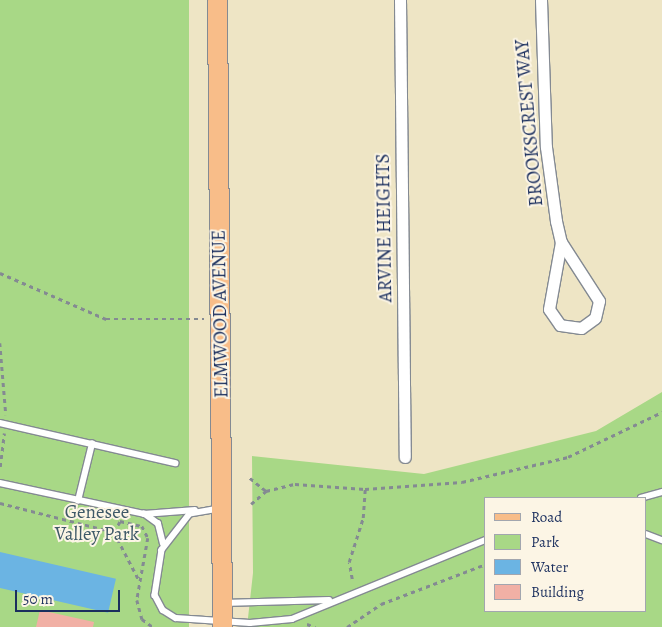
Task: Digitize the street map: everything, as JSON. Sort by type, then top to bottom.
[{"type":"main road","name":"ELMWOOD AVENUE","points":[[217,0],[223,509],[222,625]]},
{"type":"street","name":"ARVINE HEIGHTS","points":[[400,0],[405,456]]},
{"type":"street","name":"BROOKSCREST WAY","points":[[541,0],[546,147],[561,242],[549,309],[560,325],[581,328],[595,318],[598,297],[561,242]]},
{"type":"lane","points":[[2,423],[175,463]]},
{"type":"lane","points":[[78,501],[92,444]]},
{"type":"lane","points":[[0,483],[144,514],[223,509]]},
{"type":"lane","points":[[644,497],[662,492]]},
{"type":"lane","points":[[162,550],[171,533],[198,510]]},
{"type":"lane","points":[[144,514],[161,528],[162,550],[154,586],[163,610],[185,621],[222,625],[292,619],[336,599],[484,541]]},
{"type":"lane","points":[[647,534],[662,540]]},
{"type":"lane","points":[[223,603],[336,599]]},
{"type":"path","points":[[0,273],[106,319],[220,318]]},
{"type":"path","points":[[0,342],[6,386],[0,467]]},
{"type":"path","points":[[250,504],[266,491],[295,484],[365,489],[462,482],[552,462],[592,448],[662,412]]},
{"type":"path","points":[[250,478],[266,491]]},
{"type":"path","points":[[352,579],[349,562],[363,518],[365,489]]},
{"type":"path","points":[[0,504],[114,532],[139,580]]},
{"type":"path","points":[[114,532],[120,521],[142,526],[148,538],[139,580],[137,606],[153,627]]},
{"type":"path","points":[[347,627],[381,604],[484,565]]},
{"type":"green space","name":"Genesee Valley Park","points":[[0,0],[189,0],[189,627],[0,627]]},
{"type":"green space","points":[[662,392],[662,627],[247,627],[253,573],[252,456],[424,474],[596,431]]},
{"type":"water","points":[[0,552],[116,579],[108,613],[0,588]]},
{"type":"building","points":[[40,610],[94,622],[93,627],[36,627]]}]
